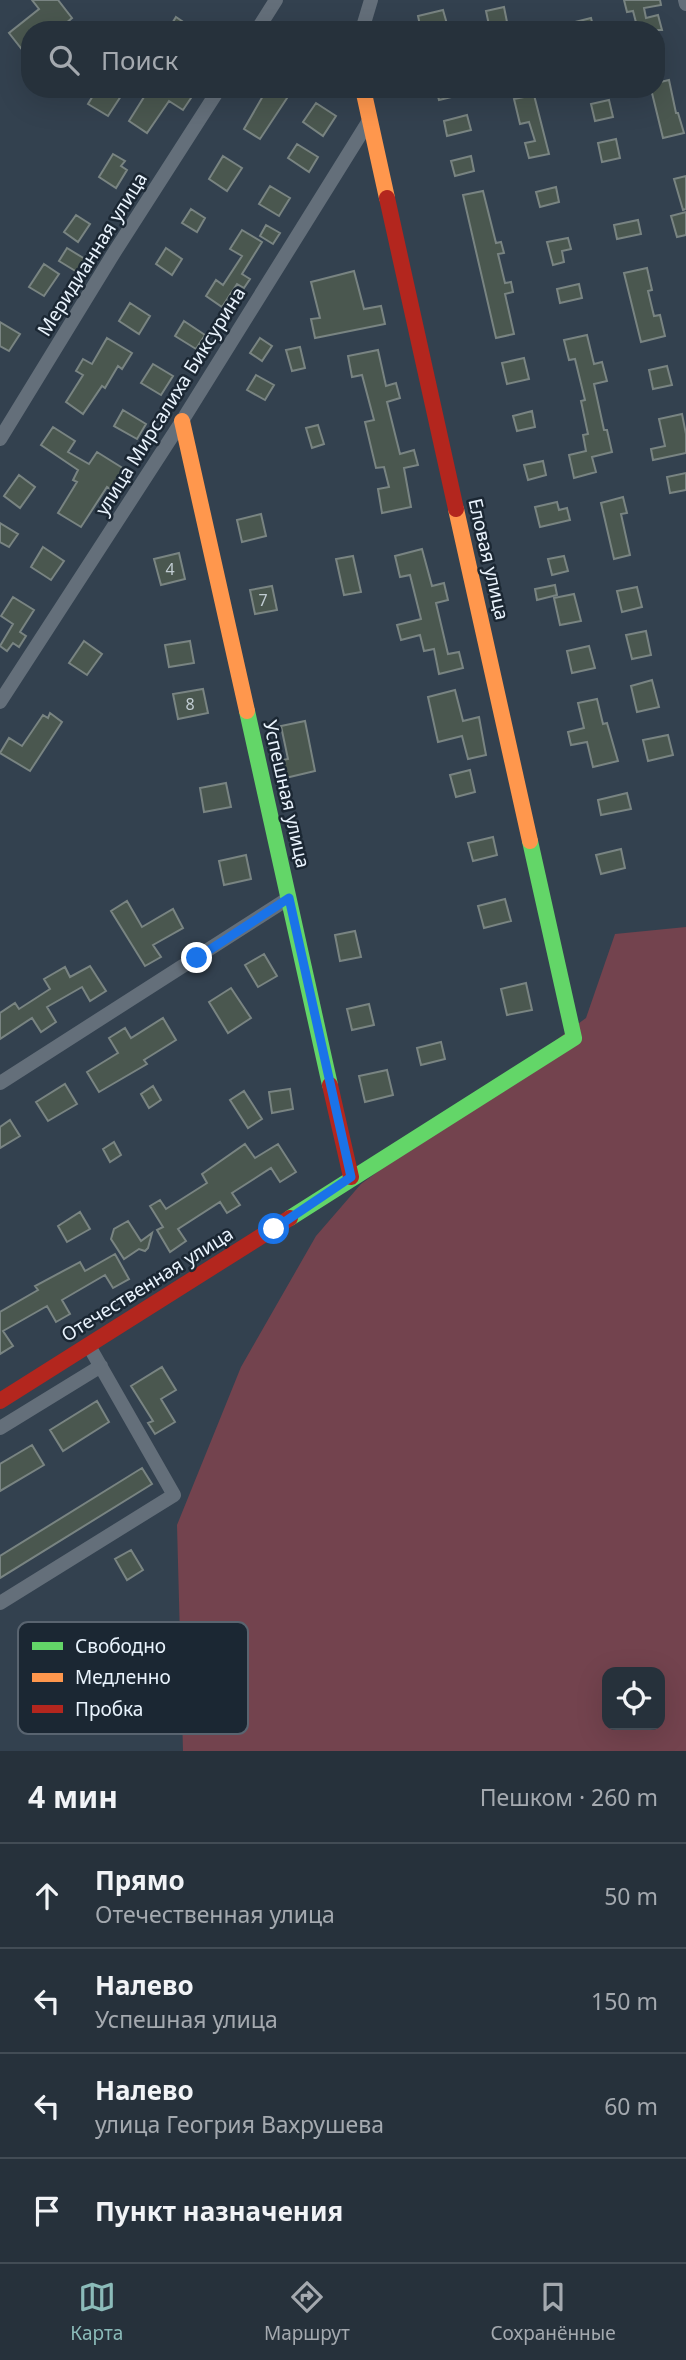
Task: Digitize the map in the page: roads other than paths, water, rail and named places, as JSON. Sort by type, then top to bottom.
[{"type":"street","points":[[263,21],[276,0]]},
{"type":"street","points":[[365,21],[371,0]]},
{"type":"street","name":"Меридианная улица","points":[[0,439],[213,98]]},
{"type":"street","name":"Еловая улица","points":[[365,98],[574,1038]]},
{"type":"street","name":"улица Мирсалиха Биксурина","points":[[0,702],[182,421],[370,119]]},
{"type":"street","name":"Успешная улица","points":[[182,421],[351,1177]]},
{"type":"street","points":[[0,1083],[289,898]]},
{"type":"street","name":"Отечественная улица","points":[[0,1401],[574,1038]]},
{"type":"street","points":[[0,1603],[174,1495],[89,1346]]},
{"type":"street","points":[[0,1428],[101,1366]]}]
